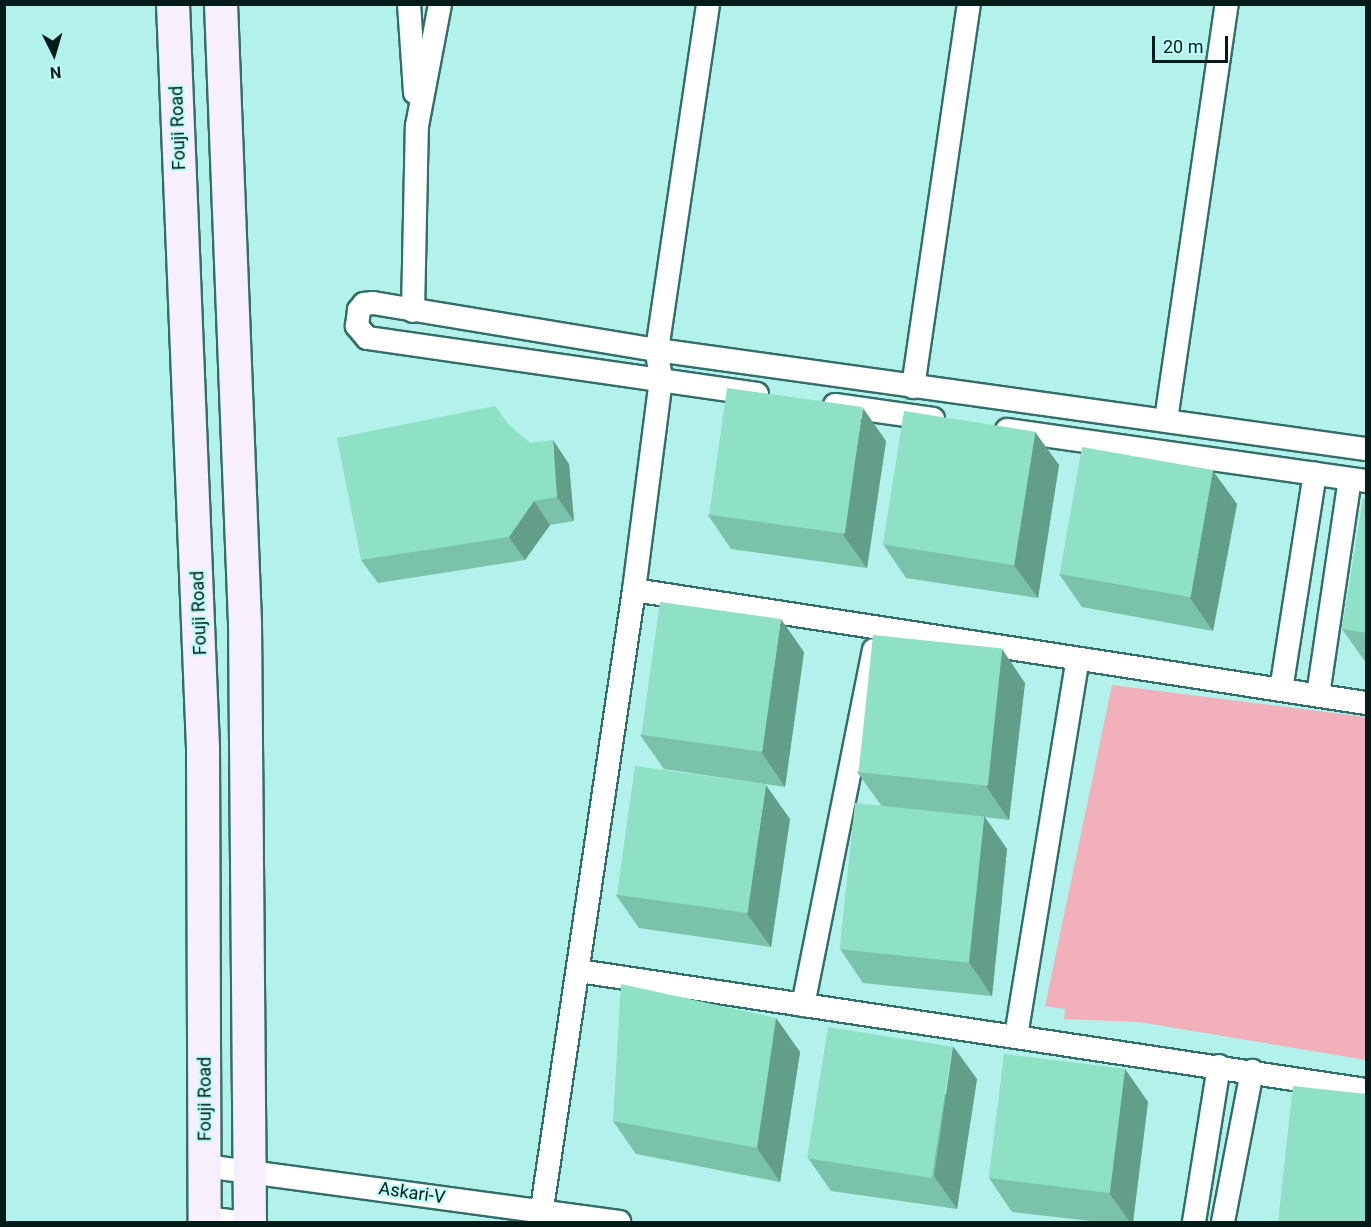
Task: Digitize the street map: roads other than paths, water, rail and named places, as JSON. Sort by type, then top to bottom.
[{"type":"main road","name":"Fouji Road","points":[[174,4],[204,749],[205,1220]]},
{"type":"main road","points":[[221,4],[245,623],[250,1222]]},
{"type":"street","points":[[409,4],[417,126],[413,311]]},
{"type":"street","points":[[417,126],[440,4]]},
{"type":"street","points":[[541,1216],[634,590],[661,380],[657,350],[708,4]]},
{"type":"street","points":[[913,387],[969,4]]},
{"type":"street","points":[[1166,420],[1227,4]]},
{"type":"street","points":[[778,397],[367,338],[357,326],[364,304],[657,350],[1366,449]]},
{"type":"street","points":[[813,402],[953,422]]},
{"type":"street","points":[[988,427],[1341,478]]},
{"type":"street","points":[[1318,695],[1341,478],[1336,445]]},
{"type":"street","points":[[1281,690],[1341,478]]},
{"type":"street","points":[[634,590],[1366,703]]},
{"type":"street","points":[[803,1005],[878,628]]},
{"type":"street","points":[[1016,1036],[1078,659]]},
{"type":"street","points":[[579,971],[1220,1066],[1366,1090]]},
{"type":"street","points":[[1194,1222],[1220,1066]]},
{"type":"street","points":[[1223,1222],[1252,1071]]},
{"type":"street","name":"Askari-V","points":[[205,1166],[251,1171],[541,1216],[619,1222]]},
{"type":"street","points":[[205,1220],[240,1222]]}]
